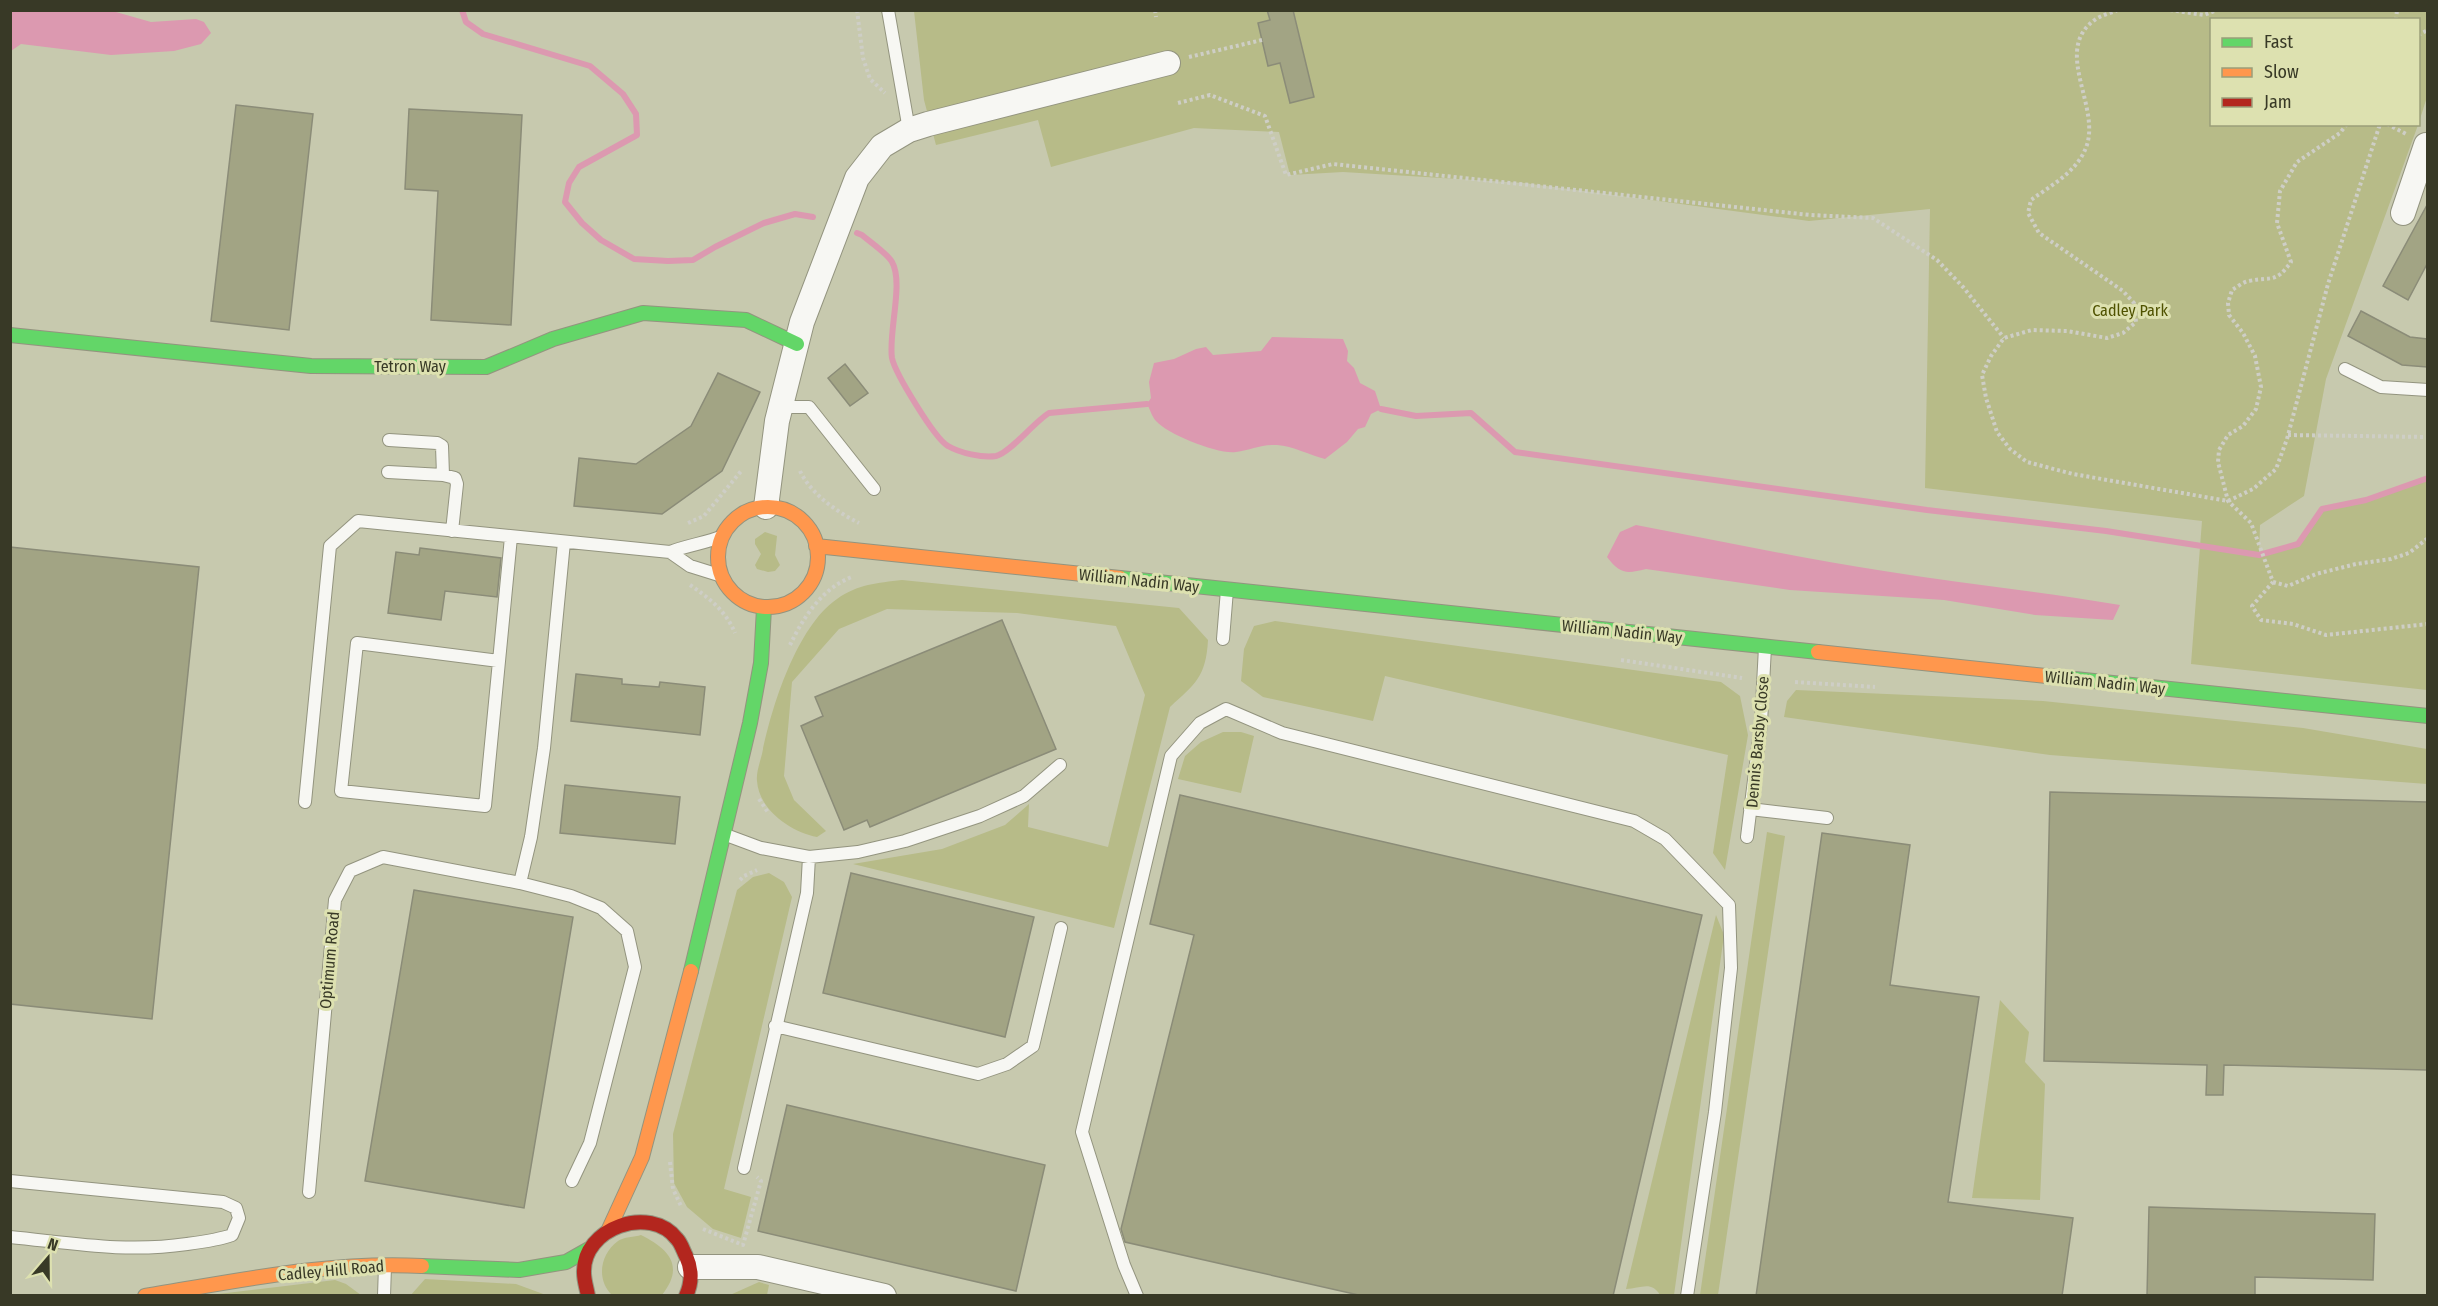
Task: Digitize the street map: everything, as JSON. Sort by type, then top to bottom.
[{"type":"main road","name":"Tetron Way","points":[[10,335],[311,366],[486,367],[553,339],[643,313],[746,320],[797,345]]},
{"type":"main road","points":[[766,507],[783,509],[798,517],[810,530],[816,546],[817,563],[807,591],[796,601],[784,606],[764,608],[738,595],[731,590],[722,576],[718,560],[723,536],[734,520],[749,510],[766,507]]},
{"type":"main road","name":"William Nadin Way","points":[[816,546],[2427,716]]},
{"type":"main road","points":[[609,1229],[642,1157],[725,834],[761,663],[764,608]]},
{"type":"main road","points":[[642,1157],[646,1176]]},
{"type":"main road","points":[[656,1212],[663,1227]]},
{"type":"main road","points":[[609,1229],[633,1221],[645,1221],[663,1227],[677,1238],[687,1254],[690,1267],[686,1296]]},
{"type":"main road","name":"Cadley Hill Road","points":[[145,1296],[324,1267],[385,1264],[519,1270],[566,1262],[589,1249],[596,1239],[609,1229]]},
{"type":"main road","points":[[588,1296],[584,1284],[584,1271],[589,1249]]},
{"type":"main road","name":"Cadley Hill Road","points":[[519,1270],[539,1278]]},
{"type":"street","points":[[766,507],[781,407],[802,322],[857,178],[882,146],[909,130],[1168,63]]},
{"type":"street","points":[[2403,213],[2420,185],[2426,145]]},
{"type":"street","points":[[690,1267],[758,1267],[884,1296]]},
{"type":"lane","points":[[888,10],[909,130]]},
{"type":"lane","points":[[2345,369],[2381,387],[2427,390]]},
{"type":"lane","points":[[781,407],[809,407],[874,489]]},
{"type":"lane","points":[[389,440],[437,442],[442,446],[443,475]]},
{"type":"lane","points":[[388,472],[443,475],[455,478],[457,484],[452,531]]},
{"type":"lane","points":[[305,802],[330,546],[358,521],[670,552],[723,536]]},
{"type":"lane","points":[[499,661],[357,643],[341,791],[485,806],[511,537]]},
{"type":"lane","points":[[520,883],[531,837],[544,747],[564,542]]},
{"type":"lane","points":[[670,552],[690,566],[722,576]]},
{"type":"lane","points":[[1223,639],[1227,589]]},
{"type":"lane","name":"Dennis Barsby Close","points":[[1747,837],[1761,723],[1765,646]]},
{"type":"lane","points":[[1137,1296],[1124,1265],[1082,1132],[1171,756],[1200,723],[1226,709],[1282,733],[1634,820],[1665,839],[1729,905],[1731,968],[1729,990],[1715,1112],[1687,1296]]},
{"type":"lane","points":[[725,834],[761,848],[809,857],[858,852],[905,842],[942,830],[1024,796],[1060,765]]},
{"type":"lane","points":[[1750,809],[1827,818]]},
{"type":"lane","name":"Optimum Road","points":[[309,1192],[335,900],[350,871],[383,857],[520,883],[571,896],[602,908],[627,932],[635,967],[590,1143],[572,1181]]},
{"type":"lane","points":[[744,1168],[807,893],[809,857]]},
{"type":"lane","points":[[775,1026],[978,1074],[1007,1064],[1033,1046],[1060,928]]},
{"type":"lane","points":[[10,1180],[223,1202],[236,1208],[239,1218],[232,1235],[221,1239],[156,1248],[118,1249],[10,1237]]},
{"type":"lane","points":[[384,1296],[385,1264]]},
{"type":"path","points":[[857,10],[863,58],[870,79],[904,104]]},
{"type":"path","points":[[1155,10],[1156,17]]},
{"type":"path","points":[[2118,10],[2096,19],[2080,37],[2075,63],[2090,128],[2085,150],[2072,169],[2031,200],[2028,213],[2039,233],[2123,291],[2134,303],[2136,322],[2123,333],[2107,338],[2067,331],[2032,330],[2004,339],[1991,356],[1982,375],[1986,398],[1998,432],[2010,449],[2027,462],[2113,482],[2228,501],[2253,489],[2276,469],[2288,435],[2328,284],[2378,126]]},
{"type":"path","points":[[2170,10],[2204,15],[2217,10]]},
{"type":"path","points":[[1168,63],[1262,40]]},
{"type":"path","points":[[1178,103],[1210,95],[1265,116],[1286,175],[1333,165],[1810,215],[1873,218],[1937,260],[1963,287],[2004,339]]},
{"type":"path","points":[[2273,582],[2251,523],[2228,501],[2218,462],[2219,450],[2228,435],[2243,426],[2256,409],[2261,387],[2255,356],[2243,333],[2229,315],[2228,303],[2232,290],[2248,281],[2282,275],[2291,262],[2277,223],[2280,191],[2297,162],[2340,133],[2345,126]]},
{"type":"path","points":[[2288,435],[2427,437]]},
{"type":"path","points":[[688,523],[705,516],[742,470]]},
{"type":"path","points":[[800,471],[823,500],[841,514],[860,523]]},
{"type":"path","points":[[2273,582],[2288,586],[2316,574],[2356,564],[2391,560],[2409,554],[2427,538]]},
{"type":"path","points":[[788,648],[803,618],[825,595],[847,579],[856,576]]},
{"type":"path","points":[[684,581],[709,597],[730,620],[737,638]]},
{"type":"path","points":[[2273,582],[2252,606],[2261,620],[2293,624],[2326,635],[2427,624]]},
{"type":"path","points":[[757,795],[769,814]]},
{"type":"path","points":[[734,888],[744,876],[757,870]]},
{"type":"path","points":[[670,1160],[673,1189],[683,1210]]},
{"type":"path","points":[[700,1228],[743,1245],[761,1181],[744,1168]]},
{"type":"green space","name":"Cadley Park","points":[[914,11],[2427,11],[2427,97],[2420,119],[2420,18],[2210,18],[2210,126],[2418,126],[2326,379],[2304,496],[2260,525],[2259,555],[2298,544],[2322,509],[2366,500],[2427,478],[2427,690],[2191,664],[2202,521],[1925,488],[1930,209],[1809,221],[1524,183],[1343,172],[1290,175],[1279,132],[1194,128],[1051,167],[1038,120],[936,145],[924,100]]},
{"type":"green space","points":[[765,532],[777,536],[775,555],[780,565],[775,571],[757,569],[755,565],[761,554],[755,544],[755,539]]},
{"type":"green space","points":[[902,580],[1179,608],[1208,640],[1205,663],[1198,679],[1170,707],[1114,928],[853,864],[942,849],[1005,825],[1029,804],[1028,827],[1108,847],[1145,695],[1116,626],[1017,613],[887,609],[839,629],[792,682],[784,776],[794,800],[826,831],[817,837],[797,830],[778,818],[764,801],[759,792],[757,778],[766,735],[788,669],[810,628],[837,599],[852,590]]},
{"type":"green space","points":[[1275,621],[1721,682],[1740,696],[1748,735],[1725,870],[1713,853],[1728,755],[1385,676],[1373,721],[1263,697],[1241,681],[1244,649],[1254,626]]},
{"type":"green space","points":[[1796,690],[2043,701],[2303,728],[2427,749],[2427,784],[2050,755],[1784,717],[1787,701]]},
{"type":"green space","points":[[1223,732],[1241,732],[1254,736],[1241,793],[1178,779],[1185,756],[1201,742]]},
{"type":"green space","points":[[1767,832],[1785,836],[1718,1295],[1700,1295]]},
{"type":"green space","points":[[769,873],[784,882],[792,897],[724,1189],[751,1197],[741,1238],[713,1229],[687,1207],[674,1183],[673,1134],[737,890],[753,877]]},
{"type":"green space","points":[[1716,915],[1724,935],[1674,1295],[1660,1295],[1657,1290],[1645,1286],[1626,1289]]},
{"type":"green space","points":[[2000,1000],[2029,1032],[2025,1062],[2045,1084],[2040,1200],[1972,1198]]},
{"type":"green space","points":[[641,1235],[659,1246],[671,1259],[673,1267],[669,1285],[662,1295],[612,1295],[602,1275],[607,1253],[620,1240]]},
{"type":"green space","points":[[425,1279],[516,1284],[546,1295],[410,1296]]},
{"type":"green space","points":[[335,1280],[346,1284],[361,1295],[201,1296]]},
{"type":"green space","points":[[759,1282],[769,1285],[767,1295],[730,1295]]},
{"type":"shaded area","points":[[11,10],[116,12],[151,22],[196,19],[204,22],[211,33],[201,44],[174,51],[111,55],[21,44],[11,51]]},
{"type":"shaded area","points":[[1272,337],[1343,339],[1348,351],[1347,361],[1354,368],[1360,383],[1375,391],[1381,409],[1371,414],[1365,427],[1358,429],[1347,442],[1325,459],[1277,445],[1236,452],[1218,450],[1171,432],[1155,419],[1147,404],[1151,398],[1149,382],[1154,363],[1174,359],[1206,347],[1213,355],[1261,351]]},
{"type":"shaded area","points":[[1636,525],[1913,576],[2120,605],[2113,620],[2035,615],[1944,600],[1790,590],[1646,569],[1633,572],[1620,570],[1607,557],[1620,532]]},
{"type":"building","points":[[1267,10],[1293,10],[1314,97],[1290,103],[1280,63],[1268,66],[1258,23],[1270,20]]},
{"type":"building","points":[[236,105],[313,114],[289,330],[211,321]]},
{"type":"building","points":[[409,109],[522,115],[511,325],[431,320],[438,191],[405,189]]},
{"type":"building","points":[[2427,205],[2427,264],[2408,300],[2383,286]]},
{"type":"building","points":[[2361,311],[2410,337],[2427,339],[2427,367],[2402,365],[2348,336]]},
{"type":"building","points":[[845,364],[868,393],[850,406],[828,378]]},
{"type":"building","points":[[718,373],[760,392],[722,471],[662,514],[574,506],[579,458],[636,464],[691,426]]},
{"type":"building","points":[[10,547],[199,567],[152,1019],[10,1004]]},
{"type":"building","points":[[420,548],[501,558],[497,597],[445,591],[441,620],[388,613],[396,552],[419,555]]},
{"type":"building","points":[[1002,620],[1056,749],[870,827],[867,820],[844,830],[801,726],[823,716],[815,697]]},
{"type":"building","points":[[576,674],[622,679],[622,684],[659,687],[660,682],[705,687],[700,735],[571,721]]},
{"type":"building","points":[[565,785],[680,797],[675,844],[560,833]]},
{"type":"building","points":[[2050,792],[2427,802],[2427,1070],[2224,1065],[2223,1095],[2206,1095],[2207,1065],[2044,1061]]},
{"type":"building","points":[[1180,795],[1702,915],[1613,1296],[1363,1296],[1125,1242],[1121,1229],[1194,935],[1150,924]]},
{"type":"building","points":[[1822,833],[1910,845],[1890,985],[1979,997],[1948,1202],[2073,1218],[2062,1296],[1756,1296]]},
{"type":"building","points":[[851,873],[1034,917],[1005,1037],[823,993]]},
{"type":"building","points":[[414,890],[573,917],[524,1208],[365,1181]]},
{"type":"building","points":[[787,1105],[1045,1165],[1016,1291],[758,1231]]},
{"type":"building","points":[[2149,1207],[2375,1214],[2373,1280],[2255,1277],[2255,1296],[2147,1296]]},
{"type":"waterway","points":[[462,10],[466,22],[483,34],[590,66],[623,94],[636,114],[637,135],[579,167],[569,183],[565,202],[582,223],[601,240],[634,259],[693,260],[764,223],[795,214],[813,217]]},
{"type":"waterway","points":[[857,233],[887,255],[892,262],[896,282],[892,358],[916,405],[934,431],[948,446],[971,454],[996,456],[1002,454],[1049,413],[1147,404]]},
{"type":"waterway","points":[[1381,409],[1416,416],[1471,413],[1515,452],[1927,510],[2106,531],[2259,555],[2298,544],[2322,509],[2366,500],[2428,478]]},
{"type":"traffic: fast","points":[[10,335],[311,366],[486,367],[553,339],[643,313],[746,320],[797,344]]},
{"type":"traffic: fast","points":[[1120,578],[1818,652]]},
{"type":"traffic: fast","points":[[691,971],[750,723],[761,663],[764,608]]},
{"type":"traffic: fast","points":[[2065,678],[2428,716]]},
{"type":"traffic: fast","points":[[422,1266],[519,1270],[566,1262],[589,1249]]},
{"type":"traffic: slow","points":[[768,507],[787,511],[803,522],[814,538],[818,557],[814,576],[803,592],[787,603],[768,607],[749,603],[733,592],[722,576],[718,557],[722,538],[733,522],[749,511],[768,507]]},
{"type":"traffic: slow","points":[[816,546],[1120,578]]},
{"type":"traffic: slow","points":[[1818,652],[2065,678]]},
{"type":"traffic: slow","points":[[609,1229],[642,1157],[691,971]]},
{"type":"traffic: slow","points":[[145,1296],[318,1269],[352,1266],[422,1266]]},
{"type":"traffic: jam","points":[[588,1296],[584,1273],[586,1257],[594,1244],[605,1233],[620,1226],[635,1223],[651,1223],[665,1229],[678,1241],[688,1261],[690,1271],[686,1296]]}]
